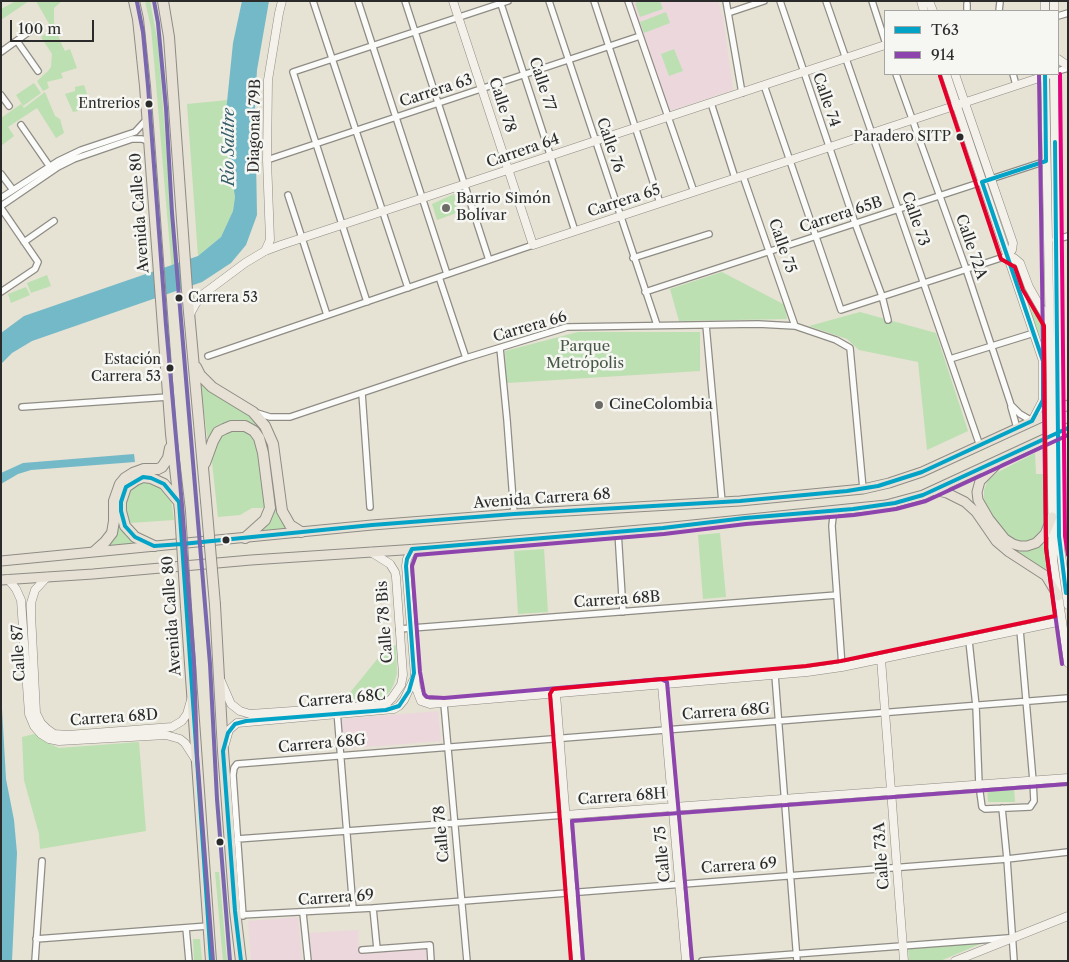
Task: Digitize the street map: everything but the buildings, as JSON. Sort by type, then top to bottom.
[{"type":"highway","name":"Avenida Calle 80","points":[[134,1],[138,19],[148,118],[171,434],[180,507],[211,961]]},
{"type":"highway","points":[[163,1],[169,37],[189,316],[204,466],[220,677],[223,751],[231,809],[241,961]]},
{"type":"highway","points":[[193,361],[200,375],[212,387],[253,412],[265,426],[273,444],[284,517],[290,525],[301,532]]},
{"type":"highway","points":[[204,466],[218,432],[232,426],[245,426],[254,431],[259,438],[263,453],[270,508],[265,520],[245,538]]},
{"type":"highway","points":[[96,551],[112,533],[114,501],[120,484],[133,473],[144,469],[158,469],[164,465],[170,454],[171,434]]},
{"type":"highway","points":[[154,546],[135,537],[125,526],[121,502],[126,487],[136,480],[151,478],[164,484],[180,507]]},
{"type":"main road","name":"Avenida Carrera 68","points":[[1,561],[301,532],[514,514],[722,502],[864,489],[922,472],[1068,405]]},
{"type":"main road","points":[[4,579],[618,532],[895,503],[923,495],[1068,428]]},
{"type":"main road","points":[[1004,458],[983,477],[977,492],[981,507],[1000,534],[1012,544],[1020,546],[1032,545],[1045,534],[1052,517]]},
{"type":"main road","points":[[934,490],[946,493],[965,502],[976,512],[996,541],[1009,552],[1046,576],[1064,594]]},
{"type":"street","name":"Diagonal 79B","points":[[265,251],[270,240],[268,80],[278,13],[282,1]]},
{"type":"street","points":[[313,1],[408,288]]},
{"type":"street","points":[[358,1],[448,274]]},
{"type":"street","points":[[405,1],[489,260]]},
{"type":"street","name":"Calle 78","points":[[453,1],[533,245]]},
{"type":"street","points":[[367,302],[315,144],[294,72],[508,1]]},
{"type":"street","name":"Calle 76","points":[[549,1],[657,325]]},
{"type":"street","points":[[594,1],[660,203]]},
{"type":"street","points":[[628,1],[694,192]]},
{"type":"street","points":[[726,1],[742,93]]},
{"type":"street","points":[[728,13],[764,1]]},
{"type":"street","name":"Calle 74","points":[[780,1],[855,223],[882,296],[888,320]]},
{"type":"street","name":"Calle 73","points":[[826,1],[980,446]]},
{"type":"street","points":[[872,1],[884,38]]},
{"type":"street","name":"Calle 77","points":[[501,2],[575,231]]},
{"type":"street","points":[[967,4],[967,10]]},
{"type":"street","points":[[1,52],[38,26]]},
{"type":"street","name":"Carrera 63","points":[[268,160],[640,36]]},
{"type":"street","points":[[17,41],[38,71]]},
{"type":"street","name":"Carrera 64","points":[[189,316],[202,295],[245,263],[265,251],[884,45]]},
{"type":"street","name":"Calle 72A","points":[[896,75],[966,269],[1017,428]]},
{"type":"street","points":[[946,75],[1044,365],[1042,404],[1032,421],[1020,414],[1011,405]]},
{"type":"street","points":[[764,86],[841,310],[1007,256],[1012,250],[1013,243],[955,75]]},
{"type":"street","points":[[1013,75],[1016,85]]},
{"type":"street","name":"Carrera 65","points":[[208,356],[533,245],[1044,75]]},
{"type":"street","points":[[1047,75],[1046,162],[1050,324],[1054,347]]},
{"type":"street","points":[[1054,75],[1055,492],[1064,594],[1062,621],[1068,663]]},
{"type":"street","points":[[1,95],[9,106]]},
{"type":"street","name":"Calle 75","points":[[711,103],[769,252],[795,326]]},
{"type":"street","points":[[1,198],[74,156],[135,132],[141,128],[148,118]]},
{"type":"street","points":[[21,125],[51,168]]},
{"type":"street","points":[[74,156],[132,139],[142,139],[150,142]]},
{"type":"street","name":"Carrera 65B","points":[[645,292],[1046,162]]},
{"type":"street","points":[[2,290],[37,266],[38,262],[1,207],[51,168]]},
{"type":"street","points":[[1,174],[13,190]]},
{"type":"street","points":[[288,195],[327,315]]},
{"type":"street","points":[[24,242],[54,221]]},
{"type":"street","points":[[634,258],[709,234]]},
{"type":"street","points":[[1055,240],[1068,236]]},
{"type":"street","points":[[1007,256],[1014,258],[1020,263],[1029,287],[1050,324]]},
{"type":"street","points":[[438,277],[466,358]]},
{"type":"street","points":[[187,290],[195,295],[202,295]]},
{"type":"street","points":[[706,324],[722,502]]},
{"type":"street","name":"Carrera 66","points":[[253,412],[278,418],[290,418],[466,358],[567,327],[706,324],[795,326],[836,340],[850,348],[864,489]]},
{"type":"street","points":[[950,359],[1034,334]]},
{"type":"street","points":[[500,348],[514,514]]},
{"type":"street","points":[[362,393],[370,507]]},
{"type":"street","points":[[22,408],[168,397]]},
{"type":"street","points":[[1055,492],[1052,517],[1052,548],[1068,605]]},
{"type":"street","points":[[838,510],[834,515],[832,526],[842,667]]},
{"type":"street","points":[[618,532],[623,612]]},
{"type":"street","name":"Calle 78 Bis","points":[[412,549],[406,563],[414,673]]},
{"type":"street","name":"Calle 78 Bis","points":[[371,552],[390,564],[395,572],[402,680],[396,694],[392,698]]},
{"type":"street","name":"Calle 87","points":[[47,577],[35,590],[31,603],[31,614],[36,713],[40,723],[47,730]]},
{"type":"street","name":"Calle 87","points":[[4,579],[16,590],[21,600],[30,714],[38,730],[49,739]]},
{"type":"street","name":"Carrera 68B","points":[[400,629],[837,595]]},
{"type":"street","points":[[414,673],[416,688],[421,700],[430,704],[444,704],[775,675],[842,667],[1062,621]]},
{"type":"street","points":[[969,641],[976,706],[979,784],[982,807],[985,809],[1030,806],[1033,804],[1033,780],[1020,630]]},
{"type":"street","name":"Calle 73A","points":[[881,660],[904,961]]},
{"type":"street","name":"Carrera 68C","points":[[223,751],[228,733],[233,725],[261,717],[394,709],[399,706],[409,691],[414,673]]},
{"type":"street","points":[[775,675],[797,961]]},
{"type":"street","name":"Carrera 68C","points":[[220,677],[227,696],[234,706],[247,714],[261,717]]},
{"type":"street","name":"Calle 75","points":[[662,685],[686,961]]},
{"type":"street","name":"Carrera 68D","points":[[47,730],[54,734],[68,735],[172,727],[182,721],[187,714],[192,693]]},
{"type":"street","points":[[556,694],[577,961]]},
{"type":"street","name":"Carrera 68C","points":[[337,711],[379,705],[388,702],[392,698]]},
{"type":"street","name":"Carrera 68G","points":[[231,809],[233,775],[237,764],[1068,698]]},
{"type":"street","name":"Calle 78","points":[[444,704],[467,961]]},
{"type":"street","points":[[337,711],[353,909]]},
{"type":"street","name":"Carrera 68D","points":[[49,739],[59,741],[166,735],[180,739],[185,743],[196,761]]},
{"type":"street","name":"Carrera 68H","points":[[238,839],[1068,778]]},
{"type":"street","points":[[1002,808],[1014,961]]},
{"type":"street","points":[[231,809],[238,839],[239,914]]},
{"type":"street","name":"Carrera 69","points":[[239,914],[303,913],[373,908],[1007,859],[1068,852]]},
{"type":"street","points":[[35,961],[42,860]]},
{"type":"street","points":[[373,908],[377,949]]},
{"type":"street","points":[[303,913],[308,961]]},
{"type":"street","points":[[955,961],[1068,916]]},
{"type":"street","points":[[36,939],[208,926]]},
{"type":"street","points":[[186,928],[189,961]]},
{"type":"street","points":[[702,961],[1012,938]]},
{"type":"street","points":[[362,950],[430,945],[431,961]]},
{"type":"shaded area","points":[[631,1],[718,1],[723,17],[733,90],[670,111]]},
{"type":"shaded area","points":[[438,711],[441,741],[343,749],[341,719]]},
{"type":"shaded area","points":[[298,917],[302,961],[251,961],[248,921]]},
{"type":"shaded area","points":[[358,930],[359,953],[426,949],[427,961],[311,961],[309,933]]},
{"type":"green space","points":[[16,1],[29,1],[1,20],[1,9]]},
{"type":"green space","points":[[36,1],[62,1],[54,8],[54,25],[65,51],[70,49],[77,68],[61,73],[63,78],[47,82],[49,88],[43,91],[37,81],[51,67],[52,54],[41,37],[52,29]]},
{"type":"green space","points":[[145,1],[150,1],[158,43],[176,273],[172,273],[151,28]]},
{"type":"green space","points":[[641,1],[660,1],[663,9],[640,17],[635,3]]},
{"type":"green space","points":[[666,12],[670,23],[644,33],[640,22]]},
{"type":"green space","points":[[674,49],[683,71],[669,76],[661,54]]},
{"type":"green space","points":[[34,83],[41,93],[23,106],[16,95]]},
{"type":"green space","points":[[84,85],[90,103],[81,106],[82,110],[73,112],[65,94],[75,91],[75,87]]},
{"type":"green space","points":[[45,92],[55,116],[60,119],[64,133],[56,138],[37,108],[8,127],[14,136],[1,146],[1,118],[21,104],[24,108]]},
{"type":"green space","points":[[228,100],[226,112],[229,159],[235,197],[233,211],[221,237],[198,256],[187,104]]},
{"type":"green space","name":"Barrio Simón Bolívar","points":[[454,194],[459,212],[437,220],[432,204]]},
{"type":"green space","points":[[1014,265],[1019,271],[1046,336],[1047,364]]},
{"type":"green space","points":[[722,272],[785,305],[787,319],[679,321],[670,289]]},
{"type":"green space","points":[[47,275],[51,286],[31,293],[27,283]]},
{"type":"green space","points":[[26,287],[30,295],[11,303],[8,294]]},
{"type":"green space","points":[[860,312],[936,333],[968,431],[927,450],[918,362],[859,350],[847,339],[809,326]]},
{"type":"green space","name":"Parque Metrópolis","points":[[578,332],[700,332],[700,371],[507,383],[505,351]]},
{"type":"green space","points":[[200,382],[247,413],[262,426],[271,450],[278,515],[289,531],[254,534],[265,524],[265,446],[241,421],[208,442]]},
{"type":"green space","points":[[237,428],[253,434],[258,443],[266,508],[252,508],[240,515],[218,517],[211,453],[217,437]]},
{"type":"green space","points":[[1035,453],[1036,474],[1048,474],[1048,519],[1044,530],[1038,537],[1028,541],[1017,541],[1011,539],[1003,530],[987,507],[984,499],[984,490],[988,480],[998,472]]},
{"type":"green space","points":[[138,482],[156,483],[171,499],[174,520],[130,523],[125,517],[124,505],[131,488]]},
{"type":"green space","points":[[118,515],[138,544],[103,547]]},
{"type":"green space","points":[[720,533],[726,597],[703,599],[698,535]]},
{"type":"green space","points":[[1002,542],[1036,546],[1043,543],[1049,572],[1027,560]]},
{"type":"green space","points":[[544,549],[548,612],[518,614],[514,551]]},
{"type":"green space","points":[[391,644],[396,646],[397,674],[389,693],[377,699],[344,700],[387,647]]},
{"type":"green space","points":[[34,734],[59,748],[139,742],[146,831],[40,849],[39,834],[24,780],[22,737]]},
{"type":"green space","points":[[1014,787],[1015,802],[988,802],[987,788]]},
{"type":"green space","points":[[215,872],[219,872],[227,961],[223,961]]},
{"type":"green space","points":[[193,939],[200,939],[202,961],[194,961]]},
{"type":"green space","points":[[985,942],[940,961],[909,961],[908,948]]},
{"type":"water","name":"Río Salitre","points":[[242,1],[269,1],[257,70],[255,103],[257,215],[246,245],[231,263],[202,282],[32,341],[12,353],[1,364],[1,333],[24,316],[198,256],[221,237],[233,211],[235,197],[229,159],[226,112],[233,43]]},
{"type":"water","points":[[134,454],[135,462],[31,470],[18,474],[1,484],[1,473],[23,463]]},
{"type":"water","points":[[1,691],[6,779],[14,820],[17,853],[12,961],[1,961]]},
{"type":"transit line","points":[[154,1],[158,23],[166,108],[172,213],[210,664],[217,799],[230,961]]},
{"type":"transit line","points":[[137,2],[143,32],[148,86],[182,505],[194,664],[197,755],[213,961]]},
{"type":"transit line","points":[[1060,74],[1065,536],[1068,555]]},
{"type":"transit line","name":"914","points":[[1039,75],[1046,548],[1062,664]]},
{"type":"transit line","name":"T63","points":[[182,544],[372,525],[514,514],[740,501],[847,491],[878,486],[922,472],[1032,421],[1043,400],[1043,361],[982,182],[1046,161],[1045,75]]},
{"type":"transit line","points":[[571,961],[550,694],[553,689],[806,666],[841,661],[1055,616],[1046,548],[1044,326],[1023,290],[1015,267],[1001,259],[940,76]]},
{"type":"transit line","name":"T63","points":[[1055,142],[1059,536],[1066,593],[1068,593]]},
{"type":"transit line","name":"T63","points":[[241,961],[235,911],[223,751],[228,733],[235,724],[246,721],[386,710],[399,706],[409,691],[414,673],[406,566],[412,549],[663,528],[895,503],[923,495],[1068,428]]},
{"type":"transit line","name":"914","points":[[692,960],[667,682],[661,679],[444,698],[427,697],[424,694],[420,672],[412,566],[416,555],[664,534],[896,509],[926,501],[1068,435]]},
{"type":"transit line","name":"T63","points":[[143,477],[151,478],[164,484],[179,502],[182,544],[154,546],[135,537],[125,526],[121,502],[126,487],[143,477]]},
{"type":"transit line","name":"T63","points":[[182,544],[211,961]]},
{"type":"transit line","name":"914","points":[[583,960],[572,821],[1068,784]]},
{"type":"place","name":"Entrerios","points":[[149,104]]},
{"type":"place","name":"Paradero SITP","points":[[960,137]]},
{"type":"place","name":"Barrio Simón Bolívar","points":[[446,208]]},
{"type":"place","name":"Carrera 53","points":[[179,298]]},
{"type":"place","name":"Estación Carrera 53","points":[[170,368]]},
{"type":"place","name":"CineColombia","points":[[599,405]]}]
